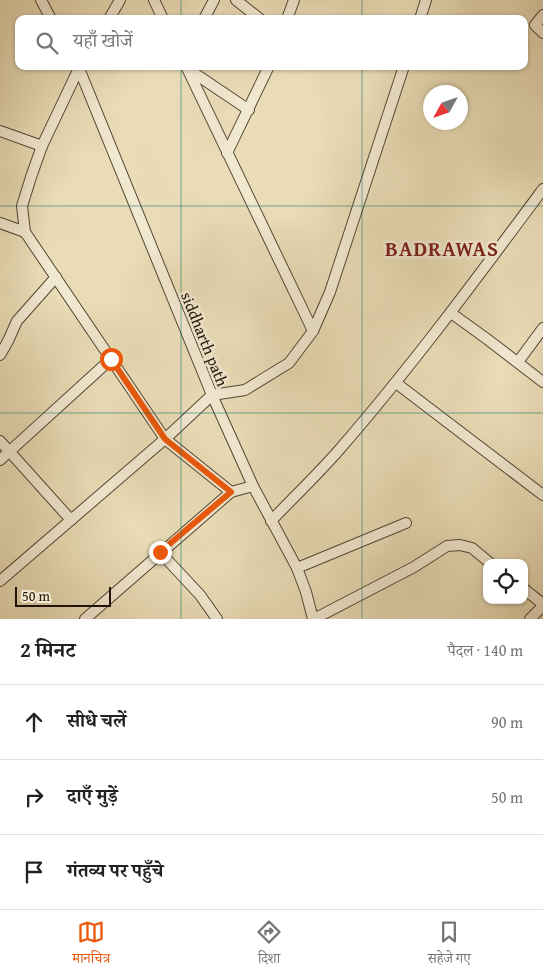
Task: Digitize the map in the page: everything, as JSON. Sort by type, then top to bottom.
[{"type":"street","points":[[41,0],[49,15]]},
{"type":"street","points":[[111,15],[120,0]]},
{"type":"street","points":[[154,0],[161,15]]},
{"type":"street","points":[[206,15],[214,0]]},
{"type":"street","points":[[236,0],[255,15]]},
{"type":"street","points":[[288,15],[294,0]]},
{"type":"street","points":[[421,15],[426,0]]},
{"type":"street","points":[[543,15],[535,25],[543,33]]},
{"type":"street","points":[[78,70],[42,146],[31,177],[22,206],[25,232],[165,439],[231,492]]},
{"type":"street","name":"siddharth path","points":[[80,70],[212,395],[253,486],[297,568],[313,619]]},
{"type":"street","points":[[187,70],[313,331]]},
{"type":"street","points":[[190,70],[249,110]]},
{"type":"street","points":[[228,153],[267,70]]},
{"type":"street","points":[[0,581],[165,439],[212,395],[245,390],[289,363],[313,331],[330,292],[403,70]]},
{"type":"street","points":[[0,131],[42,146]]},
{"type":"street","points":[[271,521],[338,451],[396,382],[451,313],[543,189]]},
{"type":"street","points":[[0,223],[25,232]]},
{"type":"street","points":[[0,354],[8,342],[17,321],[56,277]]},
{"type":"street","points":[[451,313],[543,382]]},
{"type":"street","points":[[518,362],[543,328]]},
{"type":"street","points":[[0,460],[111,359]]},
{"type":"street","points":[[396,382],[543,495]]},
{"type":"street","points":[[0,441],[71,520]]},
{"type":"street","points":[[88,618],[160,552],[231,492],[253,486]]},
{"type":"street","points":[[297,568],[406,523]]},
{"type":"street","points":[[313,619],[414,567],[447,546],[460,545],[472,548],[485,559]]},
{"type":"street","points":[[160,552],[200,595],[217,619]]},
{"type":"street","points":[[528,592],[543,605],[530,619]]},
{"type":"district","name":"BADRAWAS","points":[[442,248]]},
{"type":"route","points":[[111,359],[165,439],[231,492],[160,552]]}]
